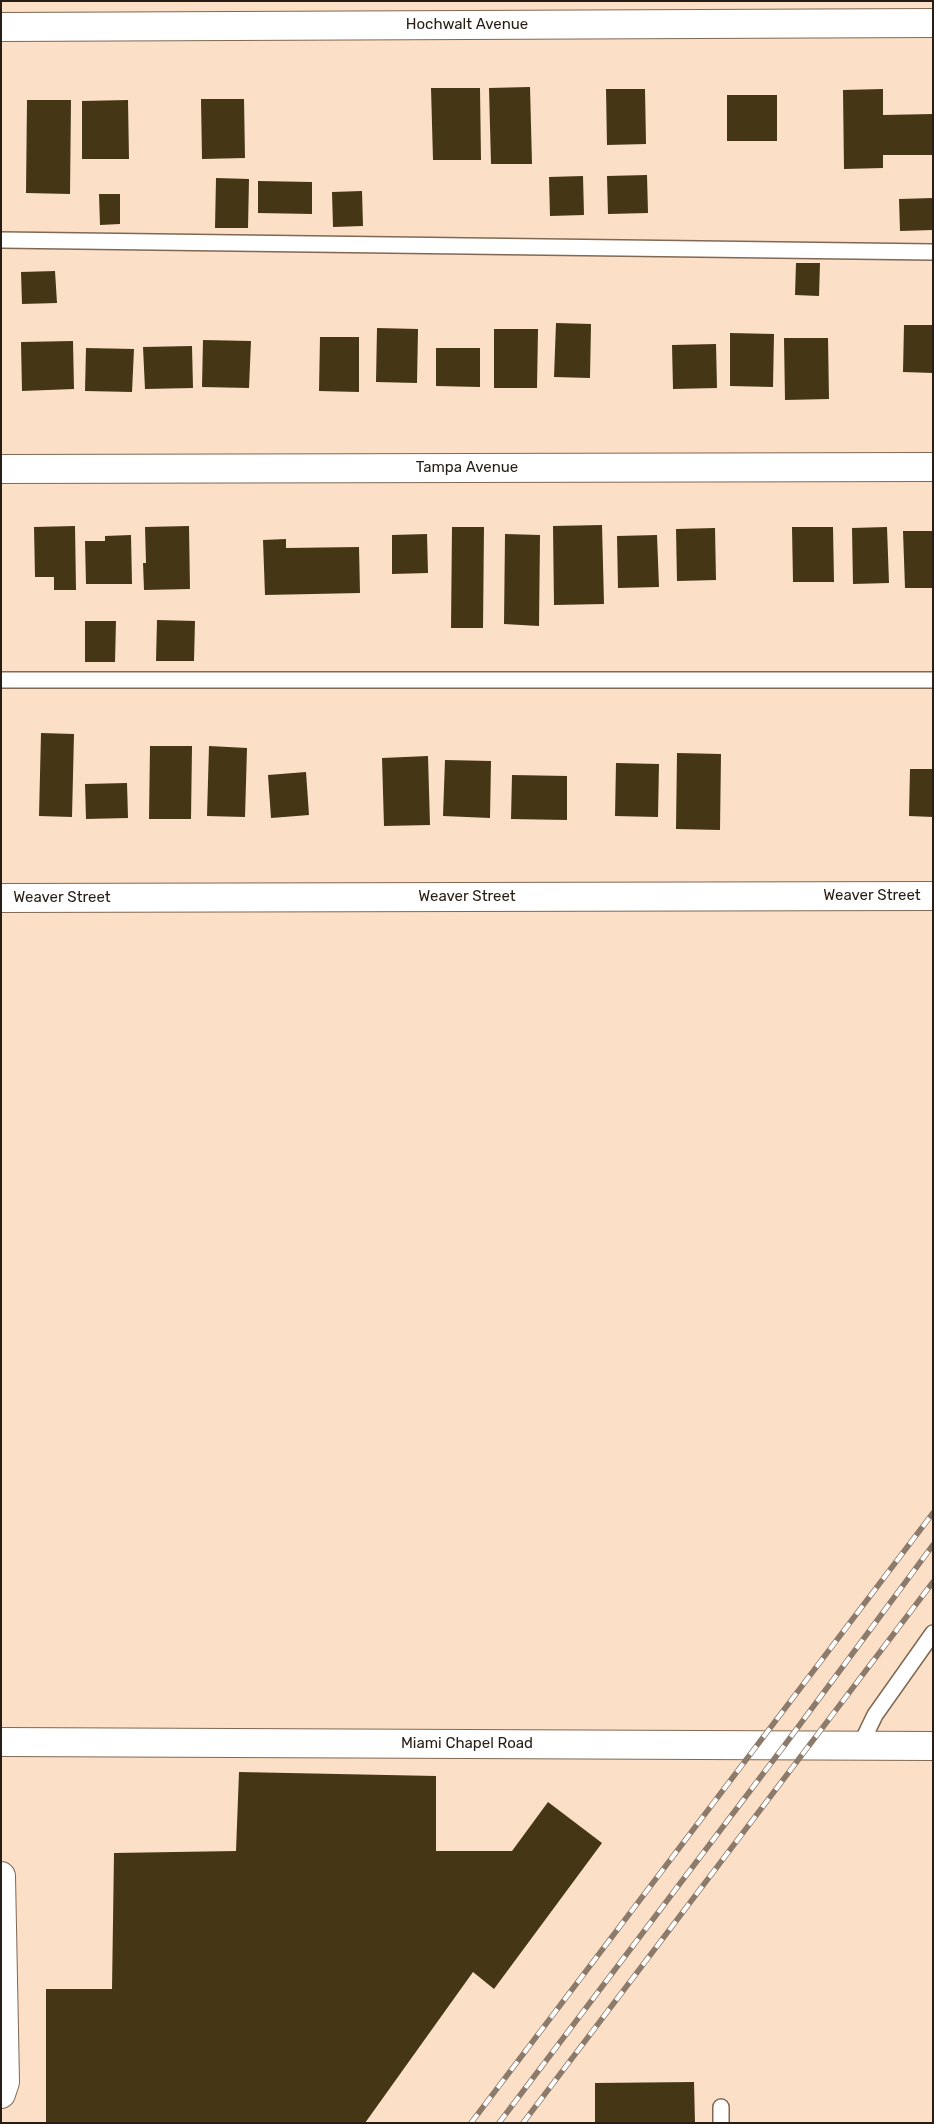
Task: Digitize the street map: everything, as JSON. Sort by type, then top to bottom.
[{"type":"street","name":"Hochwalt Avenue","points":[[1,27],[933,23]]},
{"type":"street","name":"Tampa Avenue","points":[[1,469],[933,467]]},
{"type":"street","name":"Weaver Street","points":[[1,898],[933,896]]},
{"type":"street","name":"Miami Chapel Road","points":[[1,1742],[933,1746]]},
{"type":"street","points":[[1,1876],[5,2082],[1,2094]]},
{"type":"lane","points":[[1,240],[933,252]]},
{"type":"lane","points":[[1,680],[933,680]]},
{"type":"lane","points":[[860,1746],[875,1715],[933,1633]]},
{"type":"lane","points":[[721,2107],[721,2123]]},
{"type":"building","points":[[530,87],[532,164],[491,164],[489,88]]},
{"type":"building","points":[[431,88],[480,88],[481,160],[433,160]]},
{"type":"building","points":[[606,89],[645,89],[646,144],[607,145]]},
{"type":"building","points":[[883,89],[883,115],[933,114],[933,155],[883,155],[883,168],[844,169],[843,90]]},
{"type":"building","points":[[727,95],[777,95],[777,141],[727,141]]},
{"type":"building","points":[[201,99],[244,99],[245,158],[202,159]]},
{"type":"building","points":[[27,100],[71,100],[70,194],[26,193]]},
{"type":"building","points":[[128,100],[129,159],[82,159],[82,101]]},
{"type":"building","points":[[647,175],[648,213],[608,214],[607,176]]},
{"type":"building","points":[[583,176],[584,215],[550,216],[549,177]]},
{"type":"building","points":[[216,178],[249,179],[248,228],[215,228]]},
{"type":"building","points":[[258,181],[312,182],[312,214],[258,213]]},
{"type":"building","points":[[362,191],[363,226],[333,227],[332,192]]},
{"type":"building","points":[[99,194],[120,194],[120,224],[100,225]]},
{"type":"building","points":[[933,198],[933,230],[900,231],[899,199]]},
{"type":"building","points":[[796,263],[820,263],[819,296],[795,295]]},
{"type":"building","points":[[55,271],[57,303],[22,304],[21,272]]},
{"type":"building","points":[[556,323],[591,324],[590,378],[554,377]]},
{"type":"building","points":[[904,325],[933,325],[933,373],[903,372]]},
{"type":"building","points":[[377,328],[418,329],[417,383],[376,382]]},
{"type":"building","points":[[494,329],[538,329],[537,388],[494,388]]},
{"type":"building","points":[[730,333],[774,334],[773,387],[730,386]]},
{"type":"building","points":[[320,337],[359,337],[359,392],[319,391]]},
{"type":"building","points":[[784,338],[828,338],[829,399],[785,400]]},
{"type":"building","points":[[203,340],[251,341],[249,388],[202,387]]},
{"type":"building","points":[[73,341],[74,389],[22,391],[21,342]]},
{"type":"building","points":[[716,344],[717,388],[673,389],[672,345]]},
{"type":"building","points":[[192,346],[193,388],[145,389],[143,347]]},
{"type":"building","points":[[86,348],[134,349],[132,392],[85,391]]},
{"type":"building","points":[[436,348],[480,348],[480,387],[436,386]]},
{"type":"building","points":[[602,525],[604,604],[554,605],[553,526]]},
{"type":"building","points":[[75,526],[76,590],[54,590],[54,577],[35,577],[34,527]]},
{"type":"building","points":[[189,526],[190,589],[144,590],[143,563],[146,563],[145,527]]},
{"type":"building","points":[[452,527],[484,527],[483,628],[451,628]]},
{"type":"building","points":[[792,527],[833,527],[834,582],[793,582]]},
{"type":"building","points":[[887,527],[889,583],[853,584],[852,528]]},
{"type":"building","points":[[715,528],[716,580],[677,581],[676,529]]},
{"type":"building","points":[[903,531],[933,531],[933,588],[905,588]]},
{"type":"building","points":[[427,534],[428,573],[392,574],[392,535]]},
{"type":"building","points":[[505,534],[540,535],[539,626],[504,624]]},
{"type":"building","points":[[131,535],[132,584],[86,584],[85,541],[105,541],[105,536]]},
{"type":"building","points":[[657,535],[659,587],[618,588],[617,536]]},
{"type":"building","points":[[286,539],[286,548],[359,547],[360,593],[265,595],[263,540]]},
{"type":"building","points":[[157,620],[195,621],[194,661],[156,661]]},
{"type":"building","points":[[85,621],[116,621],[115,662],[85,662]]},
{"type":"building","points":[[41,733],[74,734],[72,817],[39,816]]},
{"type":"building","points":[[150,746],[192,746],[191,819],[149,819]]},
{"type":"building","points":[[209,746],[247,748],[245,817],[207,816]]},
{"type":"building","points":[[677,753],[721,754],[720,830],[676,829]]},
{"type":"building","points":[[428,756],[430,825],[384,826],[382,758]]},
{"type":"building","points":[[445,760],[491,761],[490,818],[443,816]]},
{"type":"building","points":[[616,763],[659,764],[658,817],[615,816]]},
{"type":"building","points":[[910,769],[933,769],[933,817],[909,816]]},
{"type":"building","points":[[306,772],[309,815],[271,818],[268,775]]},
{"type":"building","points":[[512,775],[567,776],[567,820],[511,819]]},
{"type":"building","points":[[127,783],[128,818],[86,819],[85,784]]},
{"type":"building","points":[[239,1772],[436,1776],[436,1851],[512,1851],[548,1802],[602,1843],[494,1989],[473,1972],[365,2123],[46,2123],[46,1989],[112,1989],[114,1853],[236,1851]]},
{"type":"building","points":[[694,2082],[695,2123],[595,2123],[595,2083]]},
{"type":"railway","points":[[471,2123],[933,1513]]},
{"type":"railway","points":[[499,2123],[784,1746],[933,1545]]},
{"type":"railway","points":[[523,2123],[933,1582]]}]
